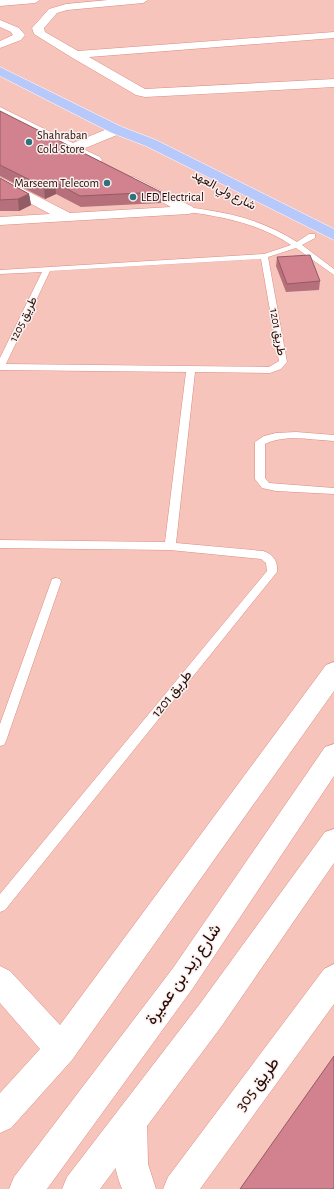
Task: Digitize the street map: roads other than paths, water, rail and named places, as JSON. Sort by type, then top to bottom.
[{"type":"main road","name":"شارع ولي العهد","points":[[0,72],[117,130],[151,143],[334,235]]},
{"type":"main road","name":"شارع ولي العهد","points":[[117,130],[138,145],[334,246]]},
{"type":"street","points":[[0,3],[35,0]]},
{"type":"street","points":[[144,0],[66,7],[53,11],[38,28],[40,34],[140,92],[145,93],[334,83]]},
{"type":"street","points":[[0,23],[16,30],[19,35],[17,38],[0,45]]},
{"type":"street","points":[[75,55],[334,35]]},
{"type":"street","points":[[0,111],[107,166]]},
{"type":"street","points":[[73,148],[117,130]]},
{"type":"street","points":[[120,173],[188,210]]},
{"type":"street","points":[[0,181],[67,217]]},
{"type":"street","points":[[0,221],[188,210]]},
{"type":"street","points":[[0,1117],[60,1049],[334,672]]},
{"type":"street","name":"شارع زيد بن عميرة","points":[[26,1189],[182,978],[334,755]]},
{"type":"street","points":[[79,1189],[210,1016],[334,841]]},
{"type":"street","name":"طريق 305","points":[[180,1189],[334,979]]},
{"type":"street","points":[[0,981],[60,1049]]},
{"type":"street","points":[[131,1119],[131,1163],[138,1189]]},
{"type":"lane","points":[[188,210],[240,218],[270,229],[298,246],[334,273]]},
{"type":"lane","points":[[0,272],[264,256],[279,253],[298,246],[312,236]]},
{"type":"lane","name":"طريق 1201","points":[[0,367],[270,370],[278,367],[283,362],[264,256]]},
{"type":"lane","name":"طريق 1205","points":[[0,367],[47,270]]},
{"type":"lane","points":[[170,546],[191,370]]},
{"type":"lane","points":[[334,438],[278,436],[260,442],[260,479],[266,486],[276,488],[334,490]]},
{"type":"lane","name":"طريق 1201","points":[[0,544],[170,546],[263,555],[272,563],[272,572],[0,905]]},
{"type":"lane","points":[[0,741],[56,582]]},
{"type":"place","name":"Shahraban Cold Store","points":[[29,142]]},
{"type":"place","name":"Marseem Telecom","points":[[107,183]]},
{"type":"place","name":"LED Electrical","points":[[133,197]]}]
